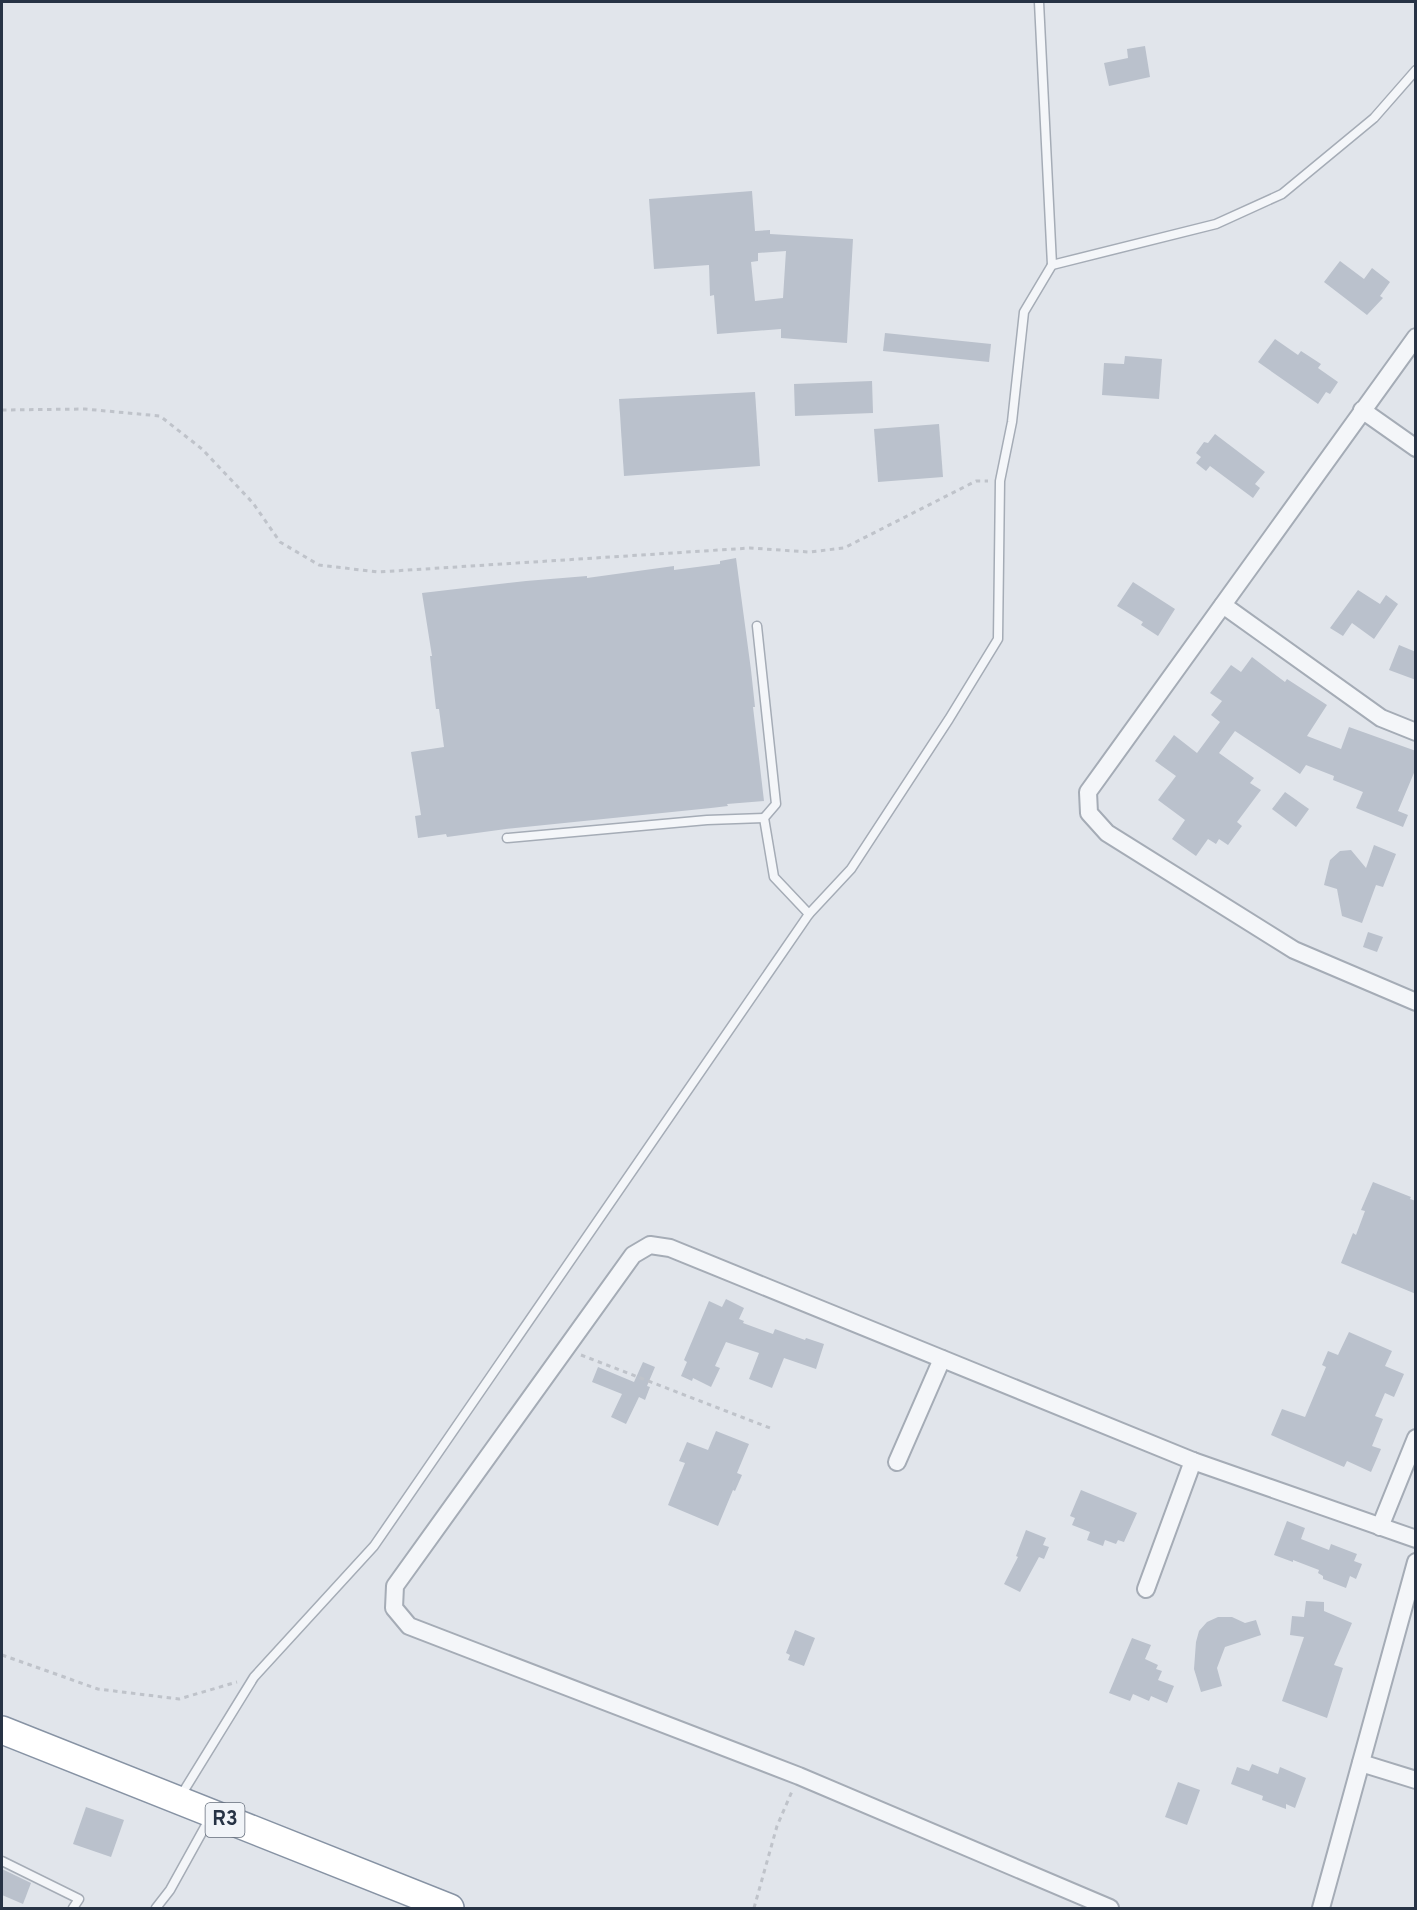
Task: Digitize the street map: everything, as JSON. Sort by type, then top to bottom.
[{"type":"highway","name":"R3","points":[[2,1731],[450,1908]]},
{"type":"street","points":[[1416,337],[1088,792],[1089,813],[1107,833],[1294,950],[1416,1002]]},
{"type":"street","points":[[1362,410],[1416,448]]},
{"type":"street","points":[[1222,605],[1381,718],[1416,732]]},
{"type":"street","points":[[1110,1908],[799,1776],[408,1626],[394,1608],[395,1586],[633,1256],[650,1245],[670,1248],[1193,1461],[1416,1539]]},
{"type":"street","points":[[897,1462],[942,1359]]},
{"type":"street","points":[[1380,1527],[1416,1438]]},
{"type":"street","points":[[1146,1589],[1193,1461]]},
{"type":"street","points":[[1321,1908],[1416,1562]]},
{"type":"street","points":[[1361,1763],[1416,1779]]},
{"type":"lane","points":[[178,1800],[254,1677],[374,1546],[809,914],[851,869],[998,639],[1000,481],[1012,422],[1024,312],[1052,266],[1039,2]]},
{"type":"lane","points":[[1052,266],[1216,224],[1282,194],[1374,118],[1416,70]]},
{"type":"lane","points":[[507,838],[707,820],[764,818],[776,804],[757,626]]},
{"type":"lane","points":[[764,818],[774,877],[809,914]]},
{"type":"lane","points":[[156,1908],[170,1890],[212,1815]]},
{"type":"lane","points":[[2,1861],[79,1899],[73,1908]]},
{"type":"path","points":[[2,410],[85,409],[160,416],[209,457],[253,503],[280,542],[320,565],[378,572],[750,548],[810,552],[844,548],[976,481],[1000,481]]},
{"type":"path","points":[[565,1348],[770,1428]]},
{"type":"path","points":[[2,1655],[98,1689],[179,1700],[254,1677]]},
{"type":"path","points":[[754,1908],[777,1826],[799,1776]]},
{"type":"building","points":[[1145,46],[1150,77],[1109,86],[1104,63],[1128,58],[1127,49]]},
{"type":"building","points":[[752,191],[755,231],[770,230],[770,234],[853,239],[847,343],[781,338],[781,329],[717,334],[714,295],[710,296],[709,265],[654,269],[649,199]],"holes":[[[786,251],[783,298],[755,301],[751,262],[758,261],[758,253]]]},
{"type":"building","points":[[1340,261],[1364,279],[1372,268],[1390,282],[1380,296],[1383,298],[1367,315],[1324,282]]},
{"type":"building","points":[[885,333],[991,344],[989,362],[883,351]]},
{"type":"building","points":[[1275,339],[1298,355],[1301,351],[1321,364],[1318,368],[1338,382],[1330,394],[1326,392],[1318,404],[1258,362]]},
{"type":"building","points":[[1125,356],[1162,359],[1159,399],[1102,395],[1104,363],[1124,364]]},
{"type":"building","points":[[872,381],[873,413],[795,416],[794,384]]},
{"type":"building","points":[[755,392],[760,466],[624,476],[619,399]]},
{"type":"building","points":[[939,424],[943,477],[878,482],[874,429]]},
{"type":"building","points":[[1215,434],[1265,472],[1255,484],[1260,488],[1253,498],[1210,466],[1206,471],[1196,463],[1201,457],[1196,453],[1204,442],[1208,443]]},
{"type":"building","points":[[736,558],[751,670],[764,801],[447,837],[446,834],[418,838],[415,816],[421,815],[411,752],[444,747],[439,709],[436,709],[430,656],[432,656],[422,593],[526,581],[587,576],[587,578],[674,566],[674,570],[720,564],[720,561]]},
{"type":"building","points":[[1133,582],[1175,609],[1158,636],[1141,625],[1143,622],[1117,606]]},
{"type":"building","points":[[1358,590],[1380,604],[1386,595],[1398,604],[1374,639],[1352,623],[1343,636],[1330,628]]},
{"type":"building","points":[[1399,645],[1416,652],[1416,680],[1389,670]]},
{"type":"building","points":[[1252,657],[1285,682],[1287,679],[1327,705],[1307,736],[1341,749],[1349,727],[1416,751],[1416,768],[1398,811],[1408,815],[1403,827],[1356,808],[1363,792],[1333,780],[1334,776],[1306,765],[1300,774],[1235,731],[1219,753],[1254,778],[1250,783],[1261,790],[1237,822],[1242,826],[1228,845],[1219,839],[1216,844],[1208,839],[1196,856],[1172,839],[1185,820],[1158,800],[1176,776],[1155,761],[1174,735],[1197,753],[1220,722],[1211,715],[1222,701],[1210,693],[1231,665],[1241,672]]},
{"type":"building","points":[[1285,792],[1309,809],[1296,827],[1272,809]]},
{"type":"building","points":[[1374,845],[1396,854],[1383,887],[1376,885],[1362,923],[1342,916],[1337,889],[1324,885],[1330,860],[1340,851],[1351,850],[1366,868]]},
{"type":"building","points":[[1368,932],[1383,937],[1377,952],[1363,947]]},
{"type":"building","points":[[1373,1182],[1416,1201],[1416,1294],[1341,1263],[1353,1233],[1356,1235],[1365,1211],[1361,1210]]},
{"type":"building","points":[[726,1299],[744,1308],[739,1319],[744,1321],[743,1323],[773,1334],[775,1329],[824,1344],[816,1369],[784,1358],[772,1388],[749,1379],[759,1353],[726,1342],[715,1366],[720,1368],[711,1387],[693,1378],[692,1381],[681,1376],[687,1362],[684,1360],[709,1301],[722,1307]]},
{"type":"building","points":[[1349,1332],[1392,1351],[1385,1366],[1404,1374],[1394,1397],[1385,1393],[1375,1416],[1383,1419],[1372,1446],[1381,1449],[1371,1472],[1347,1461],[1344,1467],[1271,1435],[1282,1409],[1305,1417],[1326,1367],[1322,1365],[1328,1351],[1338,1355]]},
{"type":"building","points":[[643,1362],[655,1367],[647,1386],[650,1387],[645,1400],[639,1397],[626,1424],[611,1417],[622,1394],[592,1382],[598,1367],[634,1382]]},
{"type":"building","points":[[716,1431],[749,1444],[737,1473],[742,1475],[718,1526],[668,1505],[685,1463],[679,1461],[687,1442],[708,1450]]},
{"type":"building","points":[[1081,1490],[1137,1513],[1124,1542],[1118,1540],[1116,1544],[1105,1540],[1103,1546],[1087,1540],[1090,1532],[1072,1525],[1075,1518],[1070,1516]]},
{"type":"building","points":[[1287,1521],[1305,1528],[1301,1539],[1329,1550],[1331,1544],[1357,1554],[1354,1561],[1362,1564],[1356,1579],[1350,1576],[1346,1588],[1323,1579],[1323,1576],[1318,1573],[1319,1570],[1274,1555]]},
{"type":"building","points":[[1026,1530],[1046,1538],[1043,1545],[1049,1547],[1044,1559],[1039,1557],[1020,1592],[1004,1584],[1018,1557],[1016,1556]]},
{"type":"building","points":[[1306,1601],[1324,1602],[1324,1611],[1352,1623],[1334,1665],[1343,1668],[1327,1718],[1282,1701],[1304,1637],[1290,1635],[1292,1616],[1304,1617]]},
{"type":"building","points":[[1218,1617],[1232,1617],[1245,1623],[1256,1620],[1261,1635],[1225,1647],[1217,1668],[1222,1686],[1201,1692],[1194,1669],[1196,1642],[1199,1631],[1207,1622]]},
{"type":"building","points":[[795,1630],[815,1638],[804,1666],[788,1660],[790,1655],[786,1653]]},
{"type":"building","points":[[1132,1638],[1151,1645],[1145,1659],[1158,1665],[1156,1669],[1162,1671],[1158,1680],[1174,1686],[1167,1703],[1151,1696],[1149,1701],[1133,1694],[1130,1701],[1109,1693]]},
{"type":"building","points":[[1252,1764],[1278,1774],[1280,1767],[1306,1778],[1295,1808],[1286,1804],[1286,1809],[1262,1800],[1263,1796],[1231,1784],[1237,1767],[1249,1771]]},
{"type":"building","points":[[1178,1782],[1200,1790],[1187,1825],[1165,1817]]},
{"type":"building","points":[[86,1807],[124,1820],[111,1857],[73,1844]]},
{"type":"building","points":[[2,1869],[31,1883],[23,1904],[2,1895]]}]
